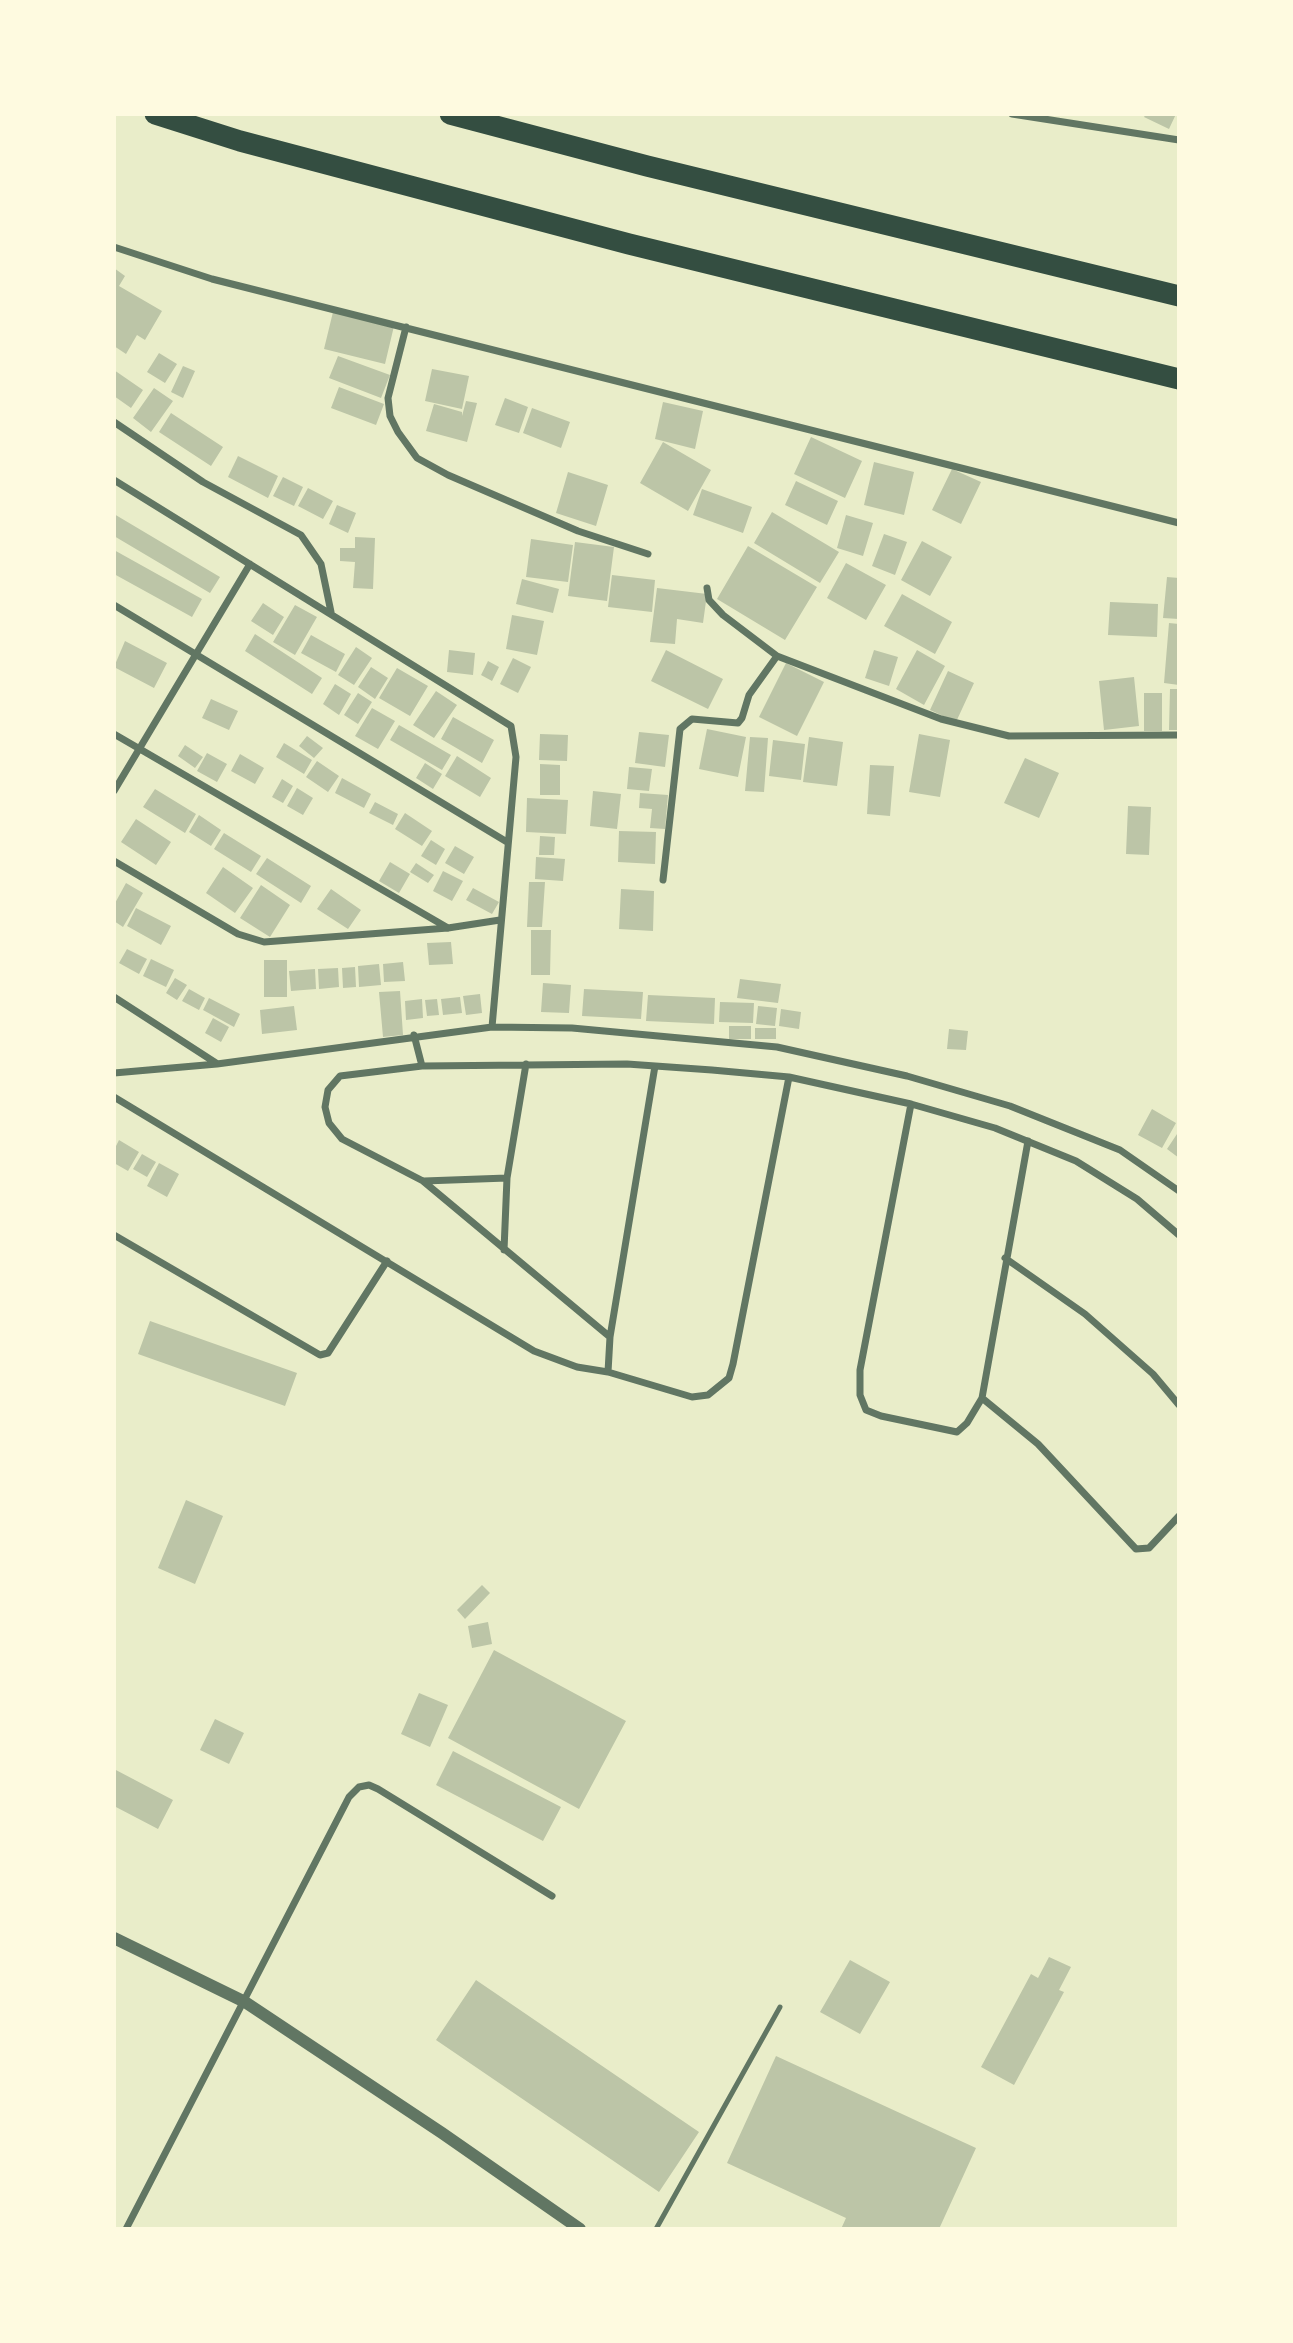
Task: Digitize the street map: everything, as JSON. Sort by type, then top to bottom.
[{"type":"highway","points":[[155,114],[240,141],[603,237],[1179,379]]},
{"type":"highway","points":[[450,114],[647,166],[1179,296]]},
{"type":"street","points":[[1012,114],[1179,140]]},
{"type":"street","points":[[114,247],[212,279],[1179,523]]},
{"type":"street","points":[[406,327],[388,398],[390,415],[398,432],[417,458],[578,531],[648,554]]},
{"type":"street","points":[[114,422],[203,482],[301,535],[321,564],[331,612]]},
{"type":"street","points":[[114,480],[511,726],[516,757],[492,1027]]},
{"type":"street","points":[[114,791],[250,564]]},
{"type":"street","points":[[707,587],[709,600],[723,615],[777,656],[941,719],[1009,736],[1179,735]]},
{"type":"street","points":[[114,605],[507,842]]},
{"type":"street","points":[[663,880],[680,729],[692,719],[738,723],[743,718],[748,695],[777,656]]},
{"type":"street","points":[[114,734],[448,928]]},
{"type":"street","points":[[114,861],[237,934],[264,942],[448,928],[500,920]]},
{"type":"street","points":[[114,997],[217,1064]]},
{"type":"street","points":[[114,1073],[217,1064],[414,1035],[492,1027],[572,1028],[777,1046],[907,1076],[1010,1106],[1120,1150],[1179,1191]]},
{"type":"street","points":[[414,1035],[422,1066]]},
{"type":"street","points":[[504,1250],[507,1178],[526,1064]]},
{"type":"street","points":[[610,1337],[423,1181],[342,1139],[329,1124],[325,1107],[328,1090],[340,1076],[422,1066],[526,1064],[655,1066],[789,1077],[911,1104],[1028,1140],[1076,1161],[1127,1192],[1179,1235]]},
{"type":"street","points":[[607,1372],[610,1337],[655,1066]]},
{"type":"street","points":[[114,1097],[534,1351],[577,1367],[607,1372],[692,1397],[708,1395],[729,1378],[789,1077]]},
{"type":"street","points":[[911,1104],[860,1370],[860,1395],[866,1410],[881,1416],[957,1432],[967,1423],[982,1398],[1028,1140]]},
{"type":"street","points":[[423,1181],[507,1178]]},
{"type":"street","points":[[114,1235],[320,1355],[328,1353],[387,1261]]},
{"type":"street","points":[[1005,1258],[1085,1314],[1153,1374],[1179,1405]]},
{"type":"street","points":[[982,1398],[1038,1444],[1136,1549],[1149,1548],[1179,1516]]},
{"type":"street","points":[[126,2229],[349,1797],[359,1787],[369,1785],[378,1789],[552,1896]]},
{"type":"street","points":[[114,1938],[245,2002],[580,2229]]},
{"type":"lane","points":[[656,2229],[780,2007]]},
{"type":"building","points":[[1146,114],[1176,114],[1169,129],[1144,117]]},
{"type":"building","points":[[114,268],[125,276],[119,286],[162,311],[145,340],[137,335],[126,354],[114,346]]},
{"type":"building","points":[[333,312],[394,326],[385,364],[324,349]]},
{"type":"building","points":[[159,353],[177,364],[165,383],[147,372]]},
{"type":"building","points":[[338,356],[390,375],[381,398],[329,378]]},
{"type":"building","points":[[183,366],[195,371],[183,398],[171,392]]},
{"type":"building","points":[[432,369],[469,376],[462,409],[425,401]]},
{"type":"building","points":[[114,370],[143,390],[131,408],[114,396]]},
{"type":"building","points":[[339,387],[384,404],[376,425],[331,408]]},
{"type":"building","points":[[154,388],[173,401],[151,432],[133,418]]},
{"type":"building","points":[[505,398],[528,407],[519,433],[495,425]]},
{"type":"building","points":[[466,401],[477,403],[467,442],[426,431],[434,404],[462,412],[462,416]]},
{"type":"building","points":[[663,402],[703,411],[695,449],[655,439]]},
{"type":"building","points":[[532,408],[570,422],[561,448],[523,433]]},
{"type":"building","points":[[171,413],[223,447],[211,466],[159,432]]},
{"type":"building","points":[[811,437],[862,461],[845,498],[794,474]]},
{"type":"building","points":[[663,442],[711,470],[688,511],[640,483]]},
{"type":"building","points":[[238,456],[278,476],[268,498],[228,477]]},
{"type":"building","points":[[874,462],[914,472],[904,515],[864,505]]},
{"type":"building","points":[[952,469],[981,482],[961,524],[932,510]]},
{"type":"building","points":[[568,472],[608,485],[596,526],[556,513]]},
{"type":"building","points":[[283,477],[303,487],[294,506],[273,496]]},
{"type":"building","points":[[796,481],[838,501],[827,525],[785,505]]},
{"type":"building","points":[[308,488],[333,501],[323,519],[298,506]]},
{"type":"building","points":[[702,489],[752,507],[743,533],[693,515]]},
{"type":"building","points":[[337,505],[356,513],[348,533],[329,524]]},
{"type":"building","points":[[772,512],[839,552],[820,583],[754,543]]},
{"type":"building","points":[[114,514],[220,577],[210,593],[114,536]]},
{"type":"building","points":[[846,515],[873,523],[863,556],[837,548]]},
{"type":"building","points":[[884,534],[907,542],[895,575],[872,566]]},
{"type":"building","points":[[355,537],[375,538],[373,589],[353,588],[355,562],[340,561],[340,548],[355,548]]},
{"type":"building","points":[[531,539],[573,545],[568,582],[526,577]]},
{"type":"building","points":[[922,541],[952,557],[930,596],[901,580]]},
{"type":"building","points":[[575,542],[614,547],[607,601],[568,596]]},
{"type":"building","points":[[748,546],[817,587],[785,640],[717,599]]},
{"type":"building","points":[[114,550],[202,599],[192,617],[114,574]]},
{"type":"building","points":[[846,563],[886,585],[866,620],[827,598]]},
{"type":"building","points":[[612,575],[655,580],[652,612],[608,607]]},
{"type":"building","points":[[1167,577],[1179,578],[1179,619],[1163,618]]},
{"type":"building","points":[[522,579],[559,589],[553,613],[516,604]]},
{"type":"building","points":[[657,588],[707,594],[703,623],[677,619],[675,644],[650,642]]},
{"type":"building","points":[[902,594],[952,622],[935,654],[884,626]]},
{"type":"building","points":[[1110,602],[1158,604],[1157,637],[1108,635]]},
{"type":"building","points":[[263,603],[284,617],[273,635],[251,621]]},
{"type":"building","points":[[295,605],[317,617],[295,655],[273,642]]},
{"type":"building","points":[[512,615],[544,621],[537,655],[506,649]]},
{"type":"building","points":[[1169,623],[1179,624],[1179,685],[1164,683]]},
{"type":"building","points":[[255,634],[322,678],[312,694],[245,651]]},
{"type":"building","points":[[311,635],[345,654],[336,672],[301,653]]},
{"type":"building","points":[[125,641],[167,663],[154,688],[114,667]]},
{"type":"building","points":[[356,647],[372,658],[354,685],[338,675]]},
{"type":"building","points":[[449,650],[475,653],[473,675],[447,672]]},
{"type":"building","points":[[666,650],[723,679],[708,709],[651,681]]},
{"type":"building","points":[[874,650],[898,657],[889,686],[865,678]]},
{"type":"building","points":[[917,650],[945,666],[924,705],[896,689]]},
{"type":"building","points":[[513,658],[531,667],[518,693],[500,684]]},
{"type":"building","points":[[488,661],[499,667],[492,681],[481,675]]},
{"type":"building","points":[[786,663],[824,682],[797,736],[759,717]]},
{"type":"building","points":[[371,667],[388,678],[375,699],[358,687]]},
{"type":"building","points":[[397,668],[428,686],[410,716],[379,698]]},
{"type":"building","points":[[948,671],[974,683],[956,722],[930,710]]},
{"type":"building","points":[[1134,677],[1139,726],[1104,730],[1099,681]]},
{"type":"building","points":[[335,684],[351,694],[339,715],[323,704]]},
{"type":"building","points":[[1170,689],[1179,689],[1179,730],[1169,730]]},
{"type":"building","points":[[436,691],[457,705],[434,738],[413,725]]},
{"type":"building","points":[[358,693],[372,702],[358,724],[344,715]]},
{"type":"building","points":[[1144,693],[1162,693],[1162,731],[1144,731]]},
{"type":"building","points":[[211,699],[238,711],[229,730],[202,718]]},
{"type":"building","points":[[372,708],[395,721],[378,749],[355,736]]},
{"type":"building","points":[[453,717],[494,740],[482,763],[441,739]]},
{"type":"building","points":[[399,725],[451,755],[442,770],[390,740]]},
{"type":"building","points":[[707,729],[746,737],[738,777],[699,769]]},
{"type":"building","points":[[639,732],[669,735],[665,767],[635,763]]},
{"type":"building","points":[[540,734],[568,735],[567,761],[539,760]]},
{"type":"building","points":[[919,734],[950,740],[940,797],[909,792]]},
{"type":"building","points":[[307,736],[323,748],[314,758],[299,746]]},
{"type":"building","points":[[750,737],[768,738],[764,792],[745,791]]},
{"type":"building","points":[[809,737],[843,742],[837,786],[803,782]]},
{"type":"building","points":[[773,740],[805,744],[801,780],[769,776]]},
{"type":"building","points":[[284,743],[312,760],[304,774],[276,757]]},
{"type":"building","points":[[185,745],[203,757],[195,768],[178,756]]},
{"type":"building","points":[[207,753],[227,764],[217,782],[197,771]]},
{"type":"building","points":[[240,754],[264,768],[255,784],[231,771]]},
{"type":"building","points":[[457,756],[491,778],[480,797],[445,776]]},
{"type":"building","points":[[1025,758],[1059,773],[1039,818],[1004,803]]},
{"type":"building","points":[[317,761],[339,776],[328,792],[306,777]]},
{"type":"building","points":[[425,763],[442,774],[433,789],[416,778]]},
{"type":"building","points":[[540,764],[560,765],[560,795],[540,795]]},
{"type":"building","points":[[870,765],[894,766],[890,816],[867,814]]},
{"type":"building","points":[[629,767],[652,769],[649,791],[627,789]]},
{"type":"building","points":[[342,778],[371,794],[364,808],[335,793]]},
{"type":"building","points":[[282,779],[293,786],[283,803],[272,797]]},
{"type":"building","points":[[297,788],[313,798],[303,815],[287,806]]},
{"type":"building","points":[[155,789],[196,814],[185,833],[143,807]]},
{"type":"building","points":[[593,791],[621,794],[617,829],[590,826]]},
{"type":"building","points":[[640,793],[668,795],[665,829],[650,828],[652,809],[639,808]]},
{"type":"building","points":[[527,798],[568,800],[566,834],[526,832]]},
{"type":"building","points":[[375,802],[398,814],[393,825],[369,813]]},
{"type":"building","points":[[1128,806],[1151,807],[1149,855],[1126,854]]},
{"type":"building","points":[[405,813],[432,831],[422,846],[395,829]]},
{"type":"building","points":[[199,815],[221,830],[211,846],[189,832]]},
{"type":"building","points":[[136,819],[171,842],[156,865],[121,842]]},
{"type":"building","points":[[619,831],[656,832],[655,864],[618,862]]},
{"type":"building","points":[[224,833],[261,856],[251,872],[214,849]]},
{"type":"building","points":[[540,836],[555,837],[554,855],[539,855]]},
{"type":"building","points":[[431,840],[445,849],[436,865],[421,856]]},
{"type":"building","points":[[455,846],[474,857],[464,874],[445,863]]},
{"type":"building","points":[[536,857],[565,859],[563,881],[535,879]]},
{"type":"building","points":[[267,858],[311,886],[301,903],[256,874]]},
{"type":"building","points":[[390,862],[410,874],[399,893],[379,881]]},
{"type":"building","points":[[416,863],[434,875],[428,883],[410,872]]},
{"type":"building","points":[[223,867],[253,888],[235,913],[206,893]]},
{"type":"building","points":[[443,871],[463,881],[452,901],[433,891]]},
{"type":"building","points":[[529,882],[545,882],[542,927],[527,927]]},
{"type":"building","points":[[126,883],[143,893],[123,927],[114,921],[114,905]]},
{"type":"building","points":[[261,885],[290,905],[270,937],[240,918]]},
{"type":"building","points":[[473,888],[499,902],[492,914],[466,900]]},
{"type":"building","points":[[331,889],[361,910],[348,929],[317,909]]},
{"type":"building","points":[[621,889],[654,891],[653,931],[619,929]]},
{"type":"building","points":[[136,908],[171,926],[161,945],[127,926]]},
{"type":"building","points":[[531,930],[551,930],[550,975],[531,975]]},
{"type":"building","points":[[451,942],[453,964],[429,965],[427,943]]},
{"type":"building","points":[[127,949],[147,959],[139,974],[119,963]]},
{"type":"building","points":[[151,959],[174,970],[166,987],[143,976]]},
{"type":"building","points":[[264,960],[287,960],[287,997],[264,997]]},
{"type":"building","points":[[403,962],[405,981],[384,982],[383,964]]},
{"type":"building","points":[[379,964],[381,985],[359,987],[358,966]]},
{"type":"building","points":[[355,967],[356,987],[343,988],[342,968]]},
{"type":"building","points":[[338,968],[339,987],[319,989],[318,969]]},
{"type":"building","points":[[315,969],[316,989],[291,991],[289,971]]},
{"type":"building","points":[[175,978],[187,985],[177,1000],[166,993]]},
{"type":"building","points":[[740,979],[781,984],[778,1003],[737,998]]},
{"type":"building","points":[[543,983],[571,985],[569,1013],[541,1012]]},
{"type":"building","points":[[189,989],[205,998],[199,1010],[182,1001]]},
{"type":"building","points":[[584,989],[643,992],[641,1019],[582,1016]]},
{"type":"building","points":[[400,991],[403,1035],[383,1037],[379,992]]},
{"type":"building","points":[[480,994],[482,1013],[466,1015],[463,996]]},
{"type":"building","points":[[648,995],[715,998],[714,1024],[646,1021]]},
{"type":"building","points":[[460,997],[462,1013],[443,1015],[441,999]]},
{"type":"building","points":[[209,998],[240,1014],[234,1027],[203,1010]]},
{"type":"building","points":[[422,999],[423,1018],[406,1020],[405,1001]]},
{"type":"building","points":[[437,999],[439,1015],[427,1016],[425,1000]]},
{"type":"building","points":[[720,1002],[754,1003],[753,1023],[719,1022]]},
{"type":"building","points":[[294,1006],[297,1030],[262,1034],[260,1010]]},
{"type":"building","points":[[758,1006],[777,1008],[775,1026],[756,1024]]},
{"type":"building","points":[[781,1009],[801,1012],[799,1029],[779,1026]]},
{"type":"building","points":[[213,1018],[229,1027],[221,1042],[205,1033]]},
{"type":"building","points":[[729,1026],[751,1026],[751,1039],[729,1039]]},
{"type":"building","points":[[755,1028],[776,1028],[776,1039],[755,1039]]},
{"type":"building","points":[[949,1029],[968,1031],[966,1050],[947,1049]]},
{"type":"building","points":[[1152,1109],[1176,1123],[1162,1148],[1138,1135]]},
{"type":"building","points":[[1179,1131],[1179,1158],[1167,1149]]},
{"type":"building","points":[[119,1140],[139,1152],[128,1171],[114,1163],[114,1150]]},
{"type":"building","points":[[142,1154],[156,1162],[147,1177],[133,1169]]},
{"type":"building","points":[[159,1163],[179,1174],[167,1197],[147,1186]]},
{"type":"building","points":[[150,1321],[297,1373],[285,1406],[138,1354]]},
{"type":"building","points":[[186,1500],[223,1516],[195,1584],[158,1568]]},
{"type":"building","points":[[482,1585],[490,1593],[465,1619],[457,1610]]},
{"type":"building","points":[[488,1622],[492,1644],[472,1648],[468,1626]]},
{"type":"building","points":[[494,1650],[626,1721],[579,1809],[448,1738]]},
{"type":"building","points":[[419,1693],[448,1705],[430,1747],[401,1734]]},
{"type":"building","points":[[215,1719],[244,1733],[229,1764],[200,1750]]},
{"type":"building","points":[[453,1751],[561,1807],[543,1841],[436,1785]]},
{"type":"building","points":[[114,1769],[173,1800],[158,1829],[114,1806]]},
{"type":"building","points":[[1049,1957],[1071,1967],[1059,1990],[1064,1992],[1014,2085],[981,2067],[1031,1974],[1038,1978]]},
{"type":"building","points":[[850,1960],[890,1982],[860,2034],[820,2012]]},
{"type":"building","points":[[476,1980],[699,2132],[659,2192],[436,2040]]},
{"type":"building","points":[[776,2056],[976,2148],[939,2229],[841,2229],[846,2218],[727,2163]]}]
